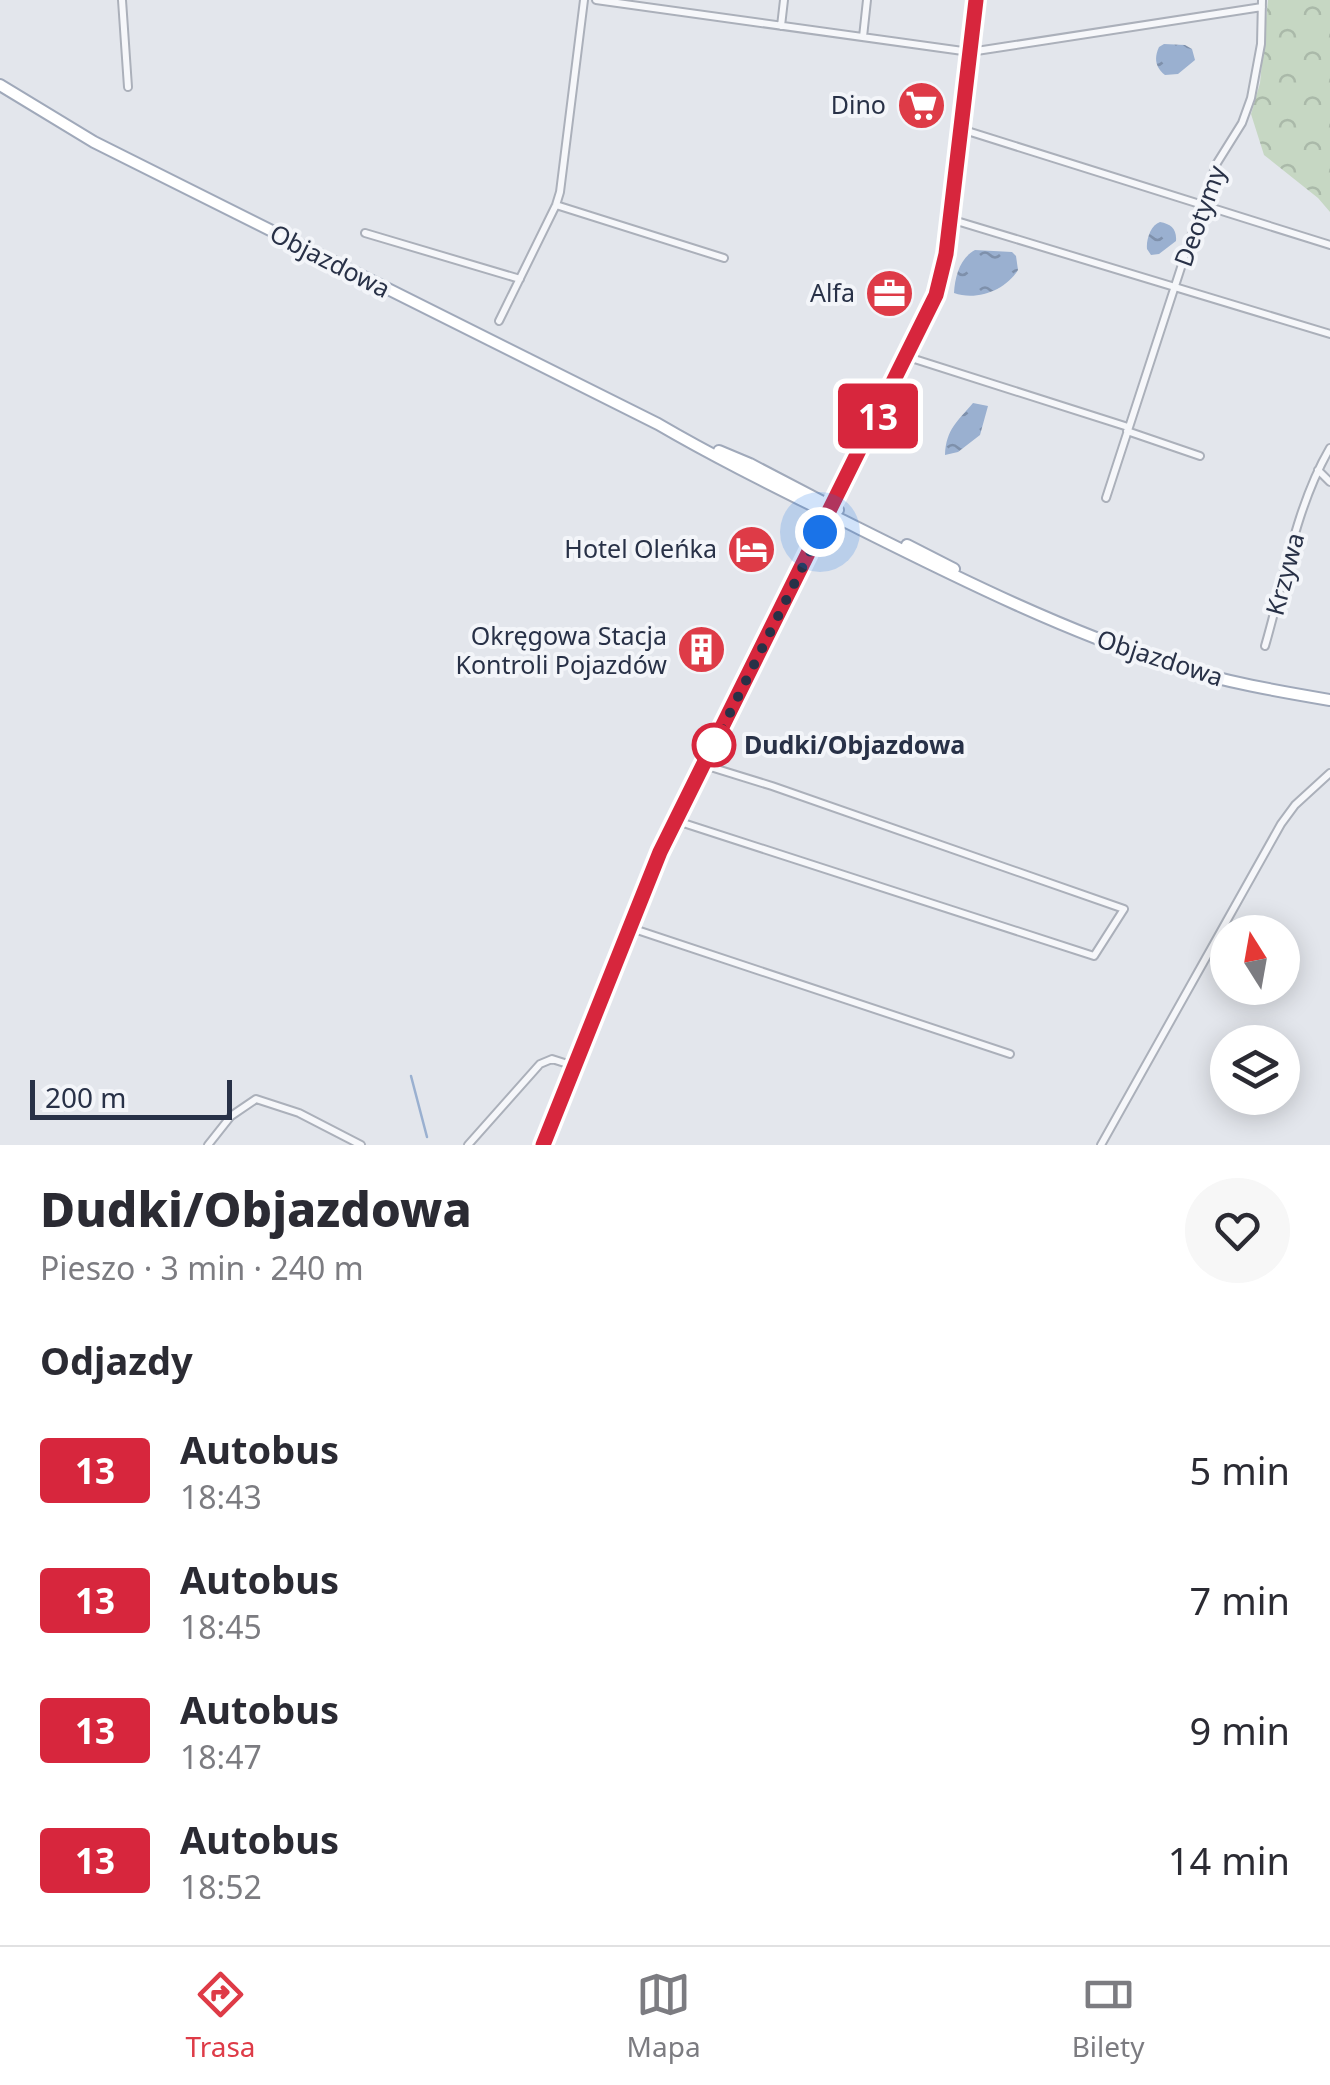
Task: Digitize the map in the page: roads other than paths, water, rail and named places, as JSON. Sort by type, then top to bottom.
[{"type":"main road","name":"Objazdowa","points":[[0,85],[94,142],[698,448],[1066,626],[1177,667],[1330,700]]},
{"type":"main road","name":"Objazdowa","points":[[664,428],[750,464],[831,510]]},
{"type":"main road","points":[[542,1145],[660,852],[831,510]]},
{"type":"street","points":[[122,0],[128,86]]},
{"type":"street","points":[[499,321],[560,192],[584,0]]},
{"type":"street","points":[[596,0],[970,52],[1262,4]]},
{"type":"street","points":[[781,26],[784,0]]},
{"type":"street","points":[[862,38],[866,0]]},
{"type":"street","points":[[831,510],[932,308],[942,279],[976,0]]},
{"type":"street","name":"Deotymy","points":[[1106,498],[1201,206],[1217,163],[1242,123],[1251,98],[1262,4]]},
{"type":"street","points":[[961,130],[1330,245]]},
{"type":"street","points":[[556,205],[724,258]]},
{"type":"street","points":[[950,218],[1330,334]]},
{"type":"street","points":[[364,233],[520,279]]},
{"type":"street","points":[[908,356],[1200,456]]},
{"type":"street","name":"Krzywa","points":[[1265,646],[1298,520],[1330,448]]},
{"type":"street","points":[[1318,470],[1330,482]]},
{"type":"street","points":[[811,496],[829,494],[844,486]]},
{"type":"street","points":[[676,821],[1094,956],[1124,908],[704,766]]},
{"type":"street","points":[[1101,1145],[1281,824],[1295,805],[1330,773]]},
{"type":"street","points":[[630,928],[1010,1054]]},
{"type":"street","points":[[468,1145],[540,1064],[552,1059],[574,1066]]},
{"type":"street","points":[[208,1145],[231,1116],[256,1099],[299,1112],[361,1145]]},
{"type":"water","points":[[1164,44],[1185,45],[1192,49],[1195,60],[1178,74],[1165,75],[1156,59]]},
{"type":"water","points":[[1160,222],[1172,228],[1176,241],[1159,254],[1151,255],[1148,237]]},
{"type":"water","points":[[975,250],[1012,252],[1018,270],[1006,284],[989,292],[971,296],[954,293],[959,268]]},
{"type":"water","points":[[973,403],[988,406],[980,435],[958,452],[945,455],[950,432]]},
{"type":"waterway","points":[[411,1076],[427,1137]]},
{"type":"place","name":"Dino","points":[[921,105]]},
{"type":"place","name":"Alfa","points":[[890,293]]},
{"type":"place","name":"Hotel Oleńka","points":[[752,549]]},
{"type":"place","name":"Okręgowa Stacja Kontroli Pojazdów","points":[[702,650]]},
{"type":"place","name":"Dudki/Objazdowa","points":[[714,745]]}]
